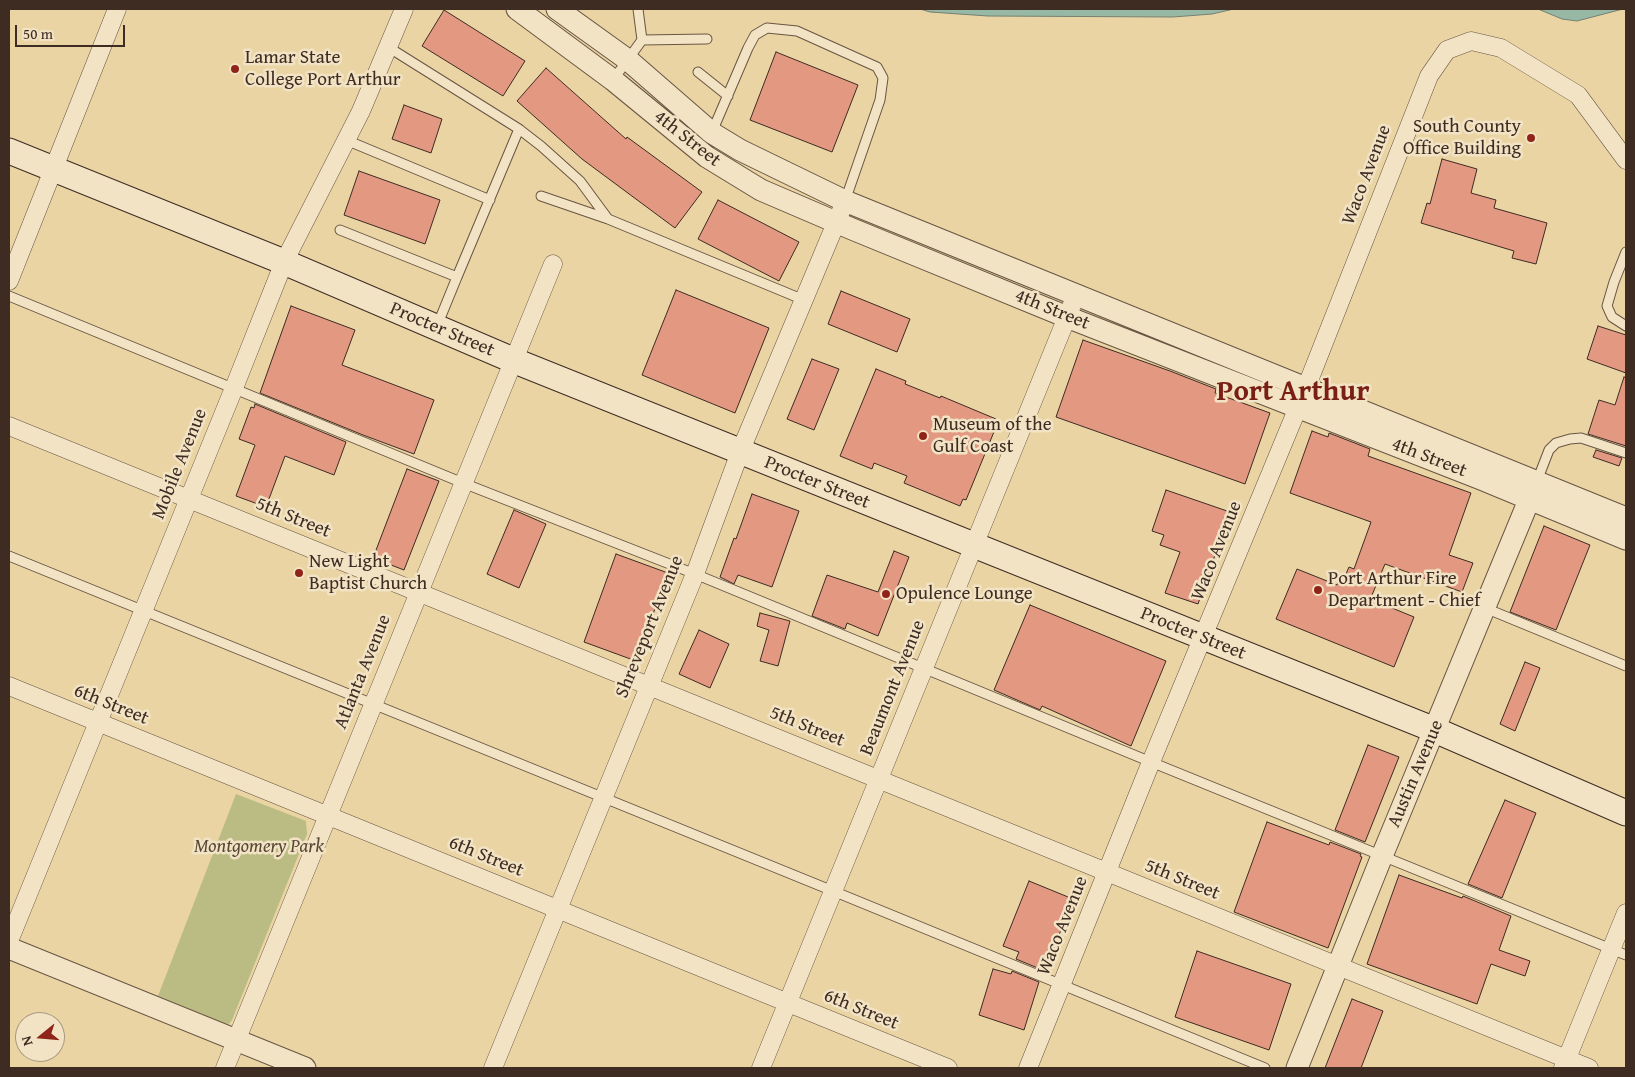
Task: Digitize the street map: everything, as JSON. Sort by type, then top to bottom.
[{"type":"main road","name":"Procter Street","points":[[9,151],[284,262],[514,361],[1435,730],[1626,813]]},
{"type":"street","points":[[9,281],[117,9]]},
{"type":"street","name":"Mobile Avenue","points":[[9,941],[284,262],[361,111],[404,9]]},
{"type":"street","name":"4th Street","points":[[518,9],[612,80],[707,158],[761,190],[1067,317],[1302,397]]},
{"type":"street","name":"4th Street","points":[[557,9],[628,60],[712,133],[740,150],[845,201],[1076,295],[1302,397],[1533,490],[1626,518]]},
{"type":"street","name":"Waco Avenue","points":[[1028,1068],[1151,762],[1204,639],[1302,397],[1429,76],[1447,50],[1471,41],[1501,48],[1578,94],[1626,160]]},
{"type":"street","name":"Shreveport Avenue","points":[[493,1068],[695,574],[740,452],[845,201]]},
{"type":"street","name":"Atlanta Avenue","points":[[225,1068],[553,264]]},
{"type":"street","name":"Beaumont Avenue","points":[[760,1068],[834,891],[1076,295]]},
{"type":"street","name":"5th Street","points":[[9,426],[1338,966],[1565,1064],[1589,1068]]},
{"type":"street","name":"4th Street","points":[[1533,490],[1626,539]]},
{"type":"street","name":"Austin Avenue","points":[[1297,1068],[1533,490]]},
{"type":"street","name":"6th Street","points":[[9,686],[948,1068]]},
{"type":"street","points":[[1565,1064],[1619,951],[1626,913]]},
{"type":"street","points":[[9,948],[305,1068]]},
{"type":"lane","points":[[612,80],[642,40],[638,9]]},
{"type":"lane","points":[[712,133],[748,48],[755,35],[767,28],[797,31],[877,67],[883,78],[880,100],[845,201]]},
{"type":"lane","points":[[642,40],[707,39]]},
{"type":"lane","points":[[388,47],[519,129],[541,146],[580,182],[608,219]]},
{"type":"lane","points":[[698,72],[728,96]]},
{"type":"lane","points":[[437,327],[519,129]]},
{"type":"lane","points":[[346,140],[490,200]]},
{"type":"lane","points":[[541,196],[608,219],[804,300]]},
{"type":"lane","points":[[340,230],[457,277]]},
{"type":"lane","points":[[1626,252],[1607,306],[1612,317],[1626,326]]},
{"type":"lane","points":[[9,296],[463,483],[695,574],[1151,762],[1619,951]]},
{"type":"lane","points":[[1533,490],[1549,450],[1556,443],[1582,438],[1626,453]]},
{"type":"lane","points":[[9,556],[1265,1068]]},
{"type":"lane","points":[[1484,608],[1626,666]]},
{"type":"green space","name":"Montgomery Park","points":[[236,794],[306,821],[307,834],[229,1024],[158,996]]},
{"type":"shaded area","points":[[920,9],[1234,9],[1212,14],[1173,17],[988,16],[930,12]]},
{"type":"shaded area","points":[[1538,9],[1623,9],[1577,21],[1562,19]]},
{"type":"building","points":[[444,10],[525,61],[503,96],[422,46]]},
{"type":"building","points":[[776,52],[858,85],[832,152],[750,120]]},
{"type":"building","points":[[546,68],[626,139],[627,137],[702,192],[675,228],[582,159],[517,101]]},
{"type":"building","points":[[404,105],[442,119],[431,153],[392,139]]},
{"type":"building","points":[[1442,159],[1477,169],[1471,193],[1496,200],[1494,208],[1547,223],[1536,264],[1512,258],[1514,251],[1421,223],[1427,203],[1430,204]]},
{"type":"building","points":[[359,171],[440,200],[425,244],[344,215]]},
{"type":"building","points":[[718,200],[799,242],[779,281],[698,239]]},
{"type":"building","points":[[676,290],[769,328],[735,413],[642,375]]},
{"type":"building","points":[[841,291],[910,319],[897,352],[828,324]]},
{"type":"building","points":[[291,306],[355,330],[342,365],[434,400],[414,454],[260,393]]},
{"type":"building","points":[[1598,326],[1626,335],[1626,373],[1587,359]]},
{"type":"building","points":[[1083,340],[1170,371],[1216,389],[1215,393],[1270,413],[1245,484],[1056,417]]},
{"type":"building","points":[[812,359],[839,369],[814,430],[787,419]]},
{"type":"building","points":[[876,369],[906,381],[905,384],[940,398],[941,396],[996,419],[995,421],[998,422],[966,500],[963,499],[960,506],[904,483],[907,476],[874,463],[872,469],[840,456]]},
{"type":"building","points":[[1624,377],[1626,378],[1626,446],[1588,434],[1599,400],[1615,405]]},
{"type":"building","points":[[255,404],[346,442],[334,475],[285,456],[266,507],[236,496],[255,445],[239,439],[251,407],[254,408]]},
{"type":"building","points":[[1312,431],[1328,437],[1329,433],[1370,449],[1368,456],[1471,493],[1449,555],[1473,563],[1462,592],[1385,564],[1372,595],[1377,597],[1375,601],[1414,617],[1394,667],[1276,619],[1297,569],[1337,585],[1339,581],[1342,583],[1349,567],[1354,569],[1371,522],[1290,493]]},
{"type":"building","points":[[1596,450],[1622,458],[1619,466],[1593,457]]},
{"type":"building","points":[[407,469],[439,481],[404,570],[373,558]]},
{"type":"building","points":[[1166,490],[1230,512],[1198,604],[1165,593],[1180,552],[1160,545],[1164,535],[1152,531]]},
{"type":"building","points":[[752,494],[799,511],[772,587],[738,575],[734,584],[720,577]]},
{"type":"building","points":[[514,510],[546,524],[519,588],[487,574]]},
{"type":"building","points":[[1544,526],[1590,545],[1556,630],[1510,612]]},
{"type":"building","points":[[894,551],[909,557],[878,636],[847,623],[845,629],[812,616],[827,575],[878,592]]},
{"type":"building","points":[[616,554],[668,573],[636,661],[584,642]]},
{"type":"building","points":[[1030,605],[1166,661],[1131,746],[1042,706],[1040,710],[994,690]]},
{"type":"building","points":[[760,613],[790,621],[778,666],[760,661],[769,630],[757,626]]},
{"type":"building","points":[[699,630],[729,644],[710,688],[679,674]]},
{"type":"building","points":[[1525,662],[1540,668],[1515,731],[1500,724]]},
{"type":"building","points":[[1368,745],[1399,757],[1365,842],[1335,830]]},
{"type":"building","points":[[1505,800],[1536,813],[1502,898],[1468,884]]},
{"type":"building","points":[[1267,822],[1329,845],[1330,842],[1361,854],[1360,856],[1362,857],[1328,948],[1234,912]]},
{"type":"building","points":[[1399,875],[1462,898],[1463,896],[1511,916],[1499,950],[1530,961],[1525,976],[1491,964],[1477,1004],[1367,964]]},
{"type":"building","points":[[1029,881],[1073,899],[1045,971],[1016,959],[1019,952],[1003,946]]},
{"type":"building","points":[[1197,951],[1291,984],[1269,1050],[1175,1017]]},
{"type":"building","points":[[993,969],[1011,974],[1012,971],[1039,982],[1024,1030],[979,1015]]},
{"type":"building","points":[[1352,999],[1383,1011],[1361,1068],[1325,1068]]},
{"type":"place","name":"Lamar State College Port Arthur","points":[[235,69]]},
{"type":"place","name":"South County Office Building","points":[[1531,138]]},
{"type":"place","name":"Museum of the Gulf Coast","points":[[923,436]]},
{"type":"place","name":"New Light Baptist Church","points":[[299,573]]},
{"type":"place","name":"Port Arthur Fire Department - Chief","points":[[1318,590]]},
{"type":"place","name":"Opulence Lounge","points":[[886,594]]},
{"type":"district","name":"Port Arthur","points":[[1293,393]]}]
